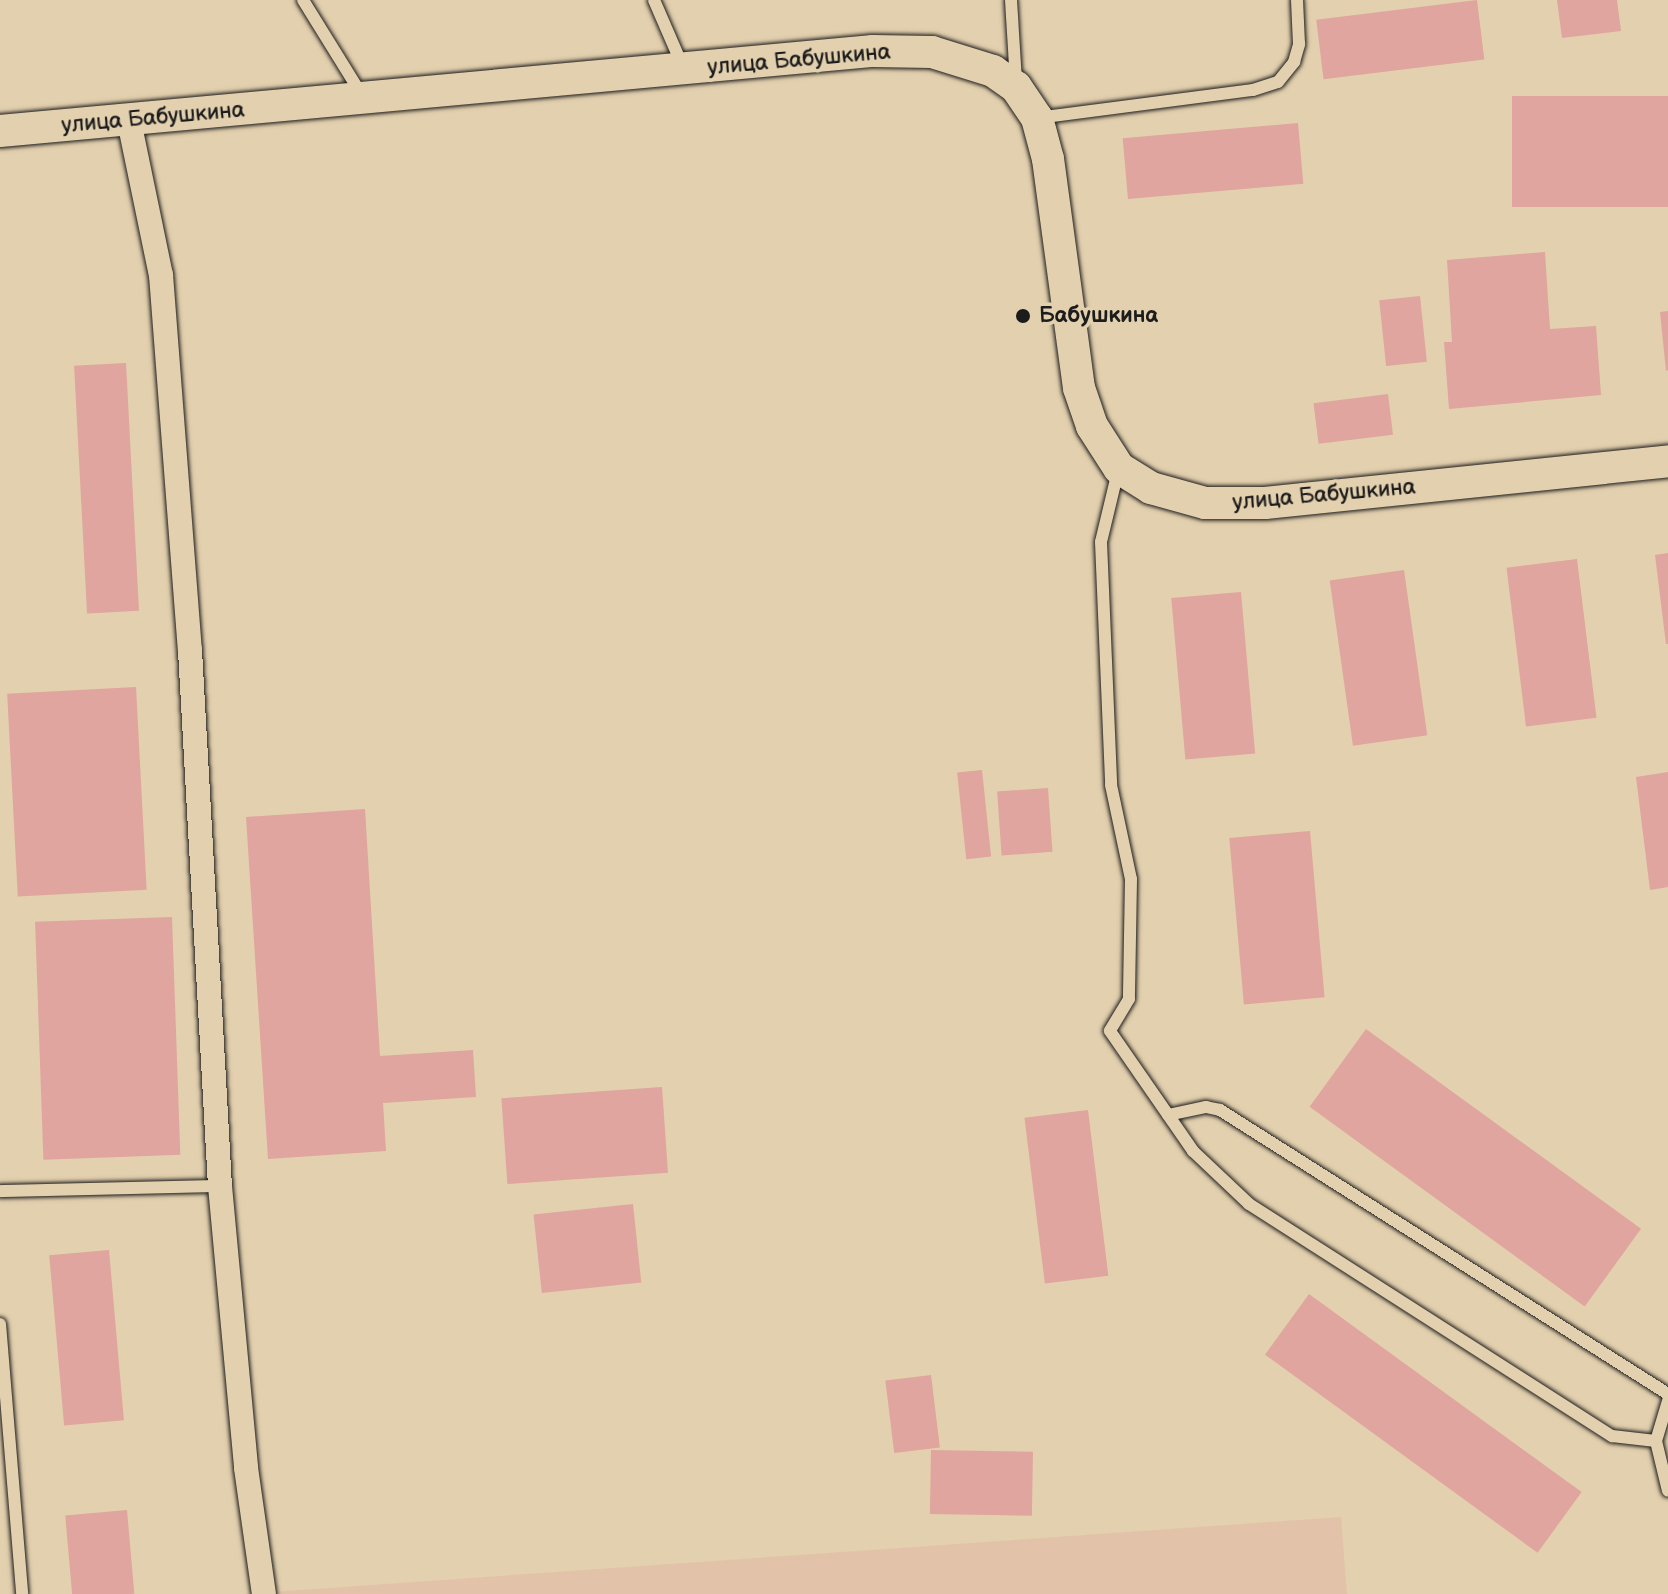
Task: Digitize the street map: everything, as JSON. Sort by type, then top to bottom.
[{"type":"street","name":"улица Бабушкина","points":[[0,131],[873,51],[932,52],[993,71],[1016,87],[1037,118],[1048,159],[1079,388],[1092,426],[1119,468],[1179,498],[1205,503],[1265,503],[1668,461]]},
{"type":"street","points":[[129,121],[161,275],[190,650],[220,1186],[246,1468],[264,1594]]},
{"type":"lane","points":[[303,0],[363,98]]},
{"type":"lane","points":[[654,0],[684,69]]},
{"type":"lane","points":[[1011,0],[1016,87]]},
{"type":"lane","points":[[1037,118],[1253,90],[1278,82],[1294,62],[1299,44],[1297,0]]},
{"type":"lane","points":[[1119,468],[1101,542],[1111,785],[1131,879],[1129,999],[1110,1031],[1193,1151],[1249,1204],[1586,1422],[1612,1436],[1656,1441]]},
{"type":"lane","points":[[1168,1115],[1206,1107],[1220,1110],[1668,1394]]},
{"type":"lane","points":[[0,1191],[220,1186]]},
{"type":"lane","points":[[0,1324],[22,1594]]},
{"type":"lane","points":[[1668,1401],[1656,1441],[1668,1491]]},
{"type":"shaded area","points":[[1341,1517],[1347,1594],[242,1594]]},
{"type":"building","points":[[1477,0],[1484,60],[1324,79],[1316,20]]},
{"type":"building","points":[[1557,0],[1617,0],[1621,31],[1562,38]]},
{"type":"building","points":[[1512,96],[1668,96],[1668,207],[1512,207]]},
{"type":"building","points":[[1298,123],[1303,184],[1128,199],[1123,138]]},
{"type":"building","points":[[1545,252],[1550,329],[1596,326],[1601,395],[1449,409],[1444,342],[1452,342],[1447,260]]},
{"type":"building","points":[[1420,296],[1427,362],[1386,366],[1379,300]]},
{"type":"building","points":[[1668,311],[1668,370],[1666,371],[1660,312]]},
{"type":"building","points":[[126,363],[139,611],[87,613],[74,366]]},
{"type":"building","points":[[1388,394],[1393,435],[1319,444],[1314,403]]},
{"type":"building","points":[[1668,553],[1668,644],[1666,644],[1655,555]]},
{"type":"building","points":[[1577,559],[1596,718],[1526,726],[1507,568]]},
{"type":"building","points":[[1404,570],[1427,735],[1353,746],[1330,580]]},
{"type":"building","points":[[1241,592],[1255,753],[1185,759],[1171,598]]},
{"type":"building","points":[[136,687],[147,890],[18,896],[7,694]]},
{"type":"building","points":[[982,770],[991,857],[966,859],[957,773]]},
{"type":"building","points":[[1668,772],[1668,887],[1650,890],[1636,777]]},
{"type":"building","points":[[1048,788],[1052,852],[1002,855],[997,792]]},
{"type":"building","points":[[365,809],[380,1056],[473,1050],[476,1097],[383,1103],[386,1151],[268,1159],[246,817]]},
{"type":"building","points":[[1310,831],[1325,997],[1244,1004],[1229,838]]},
{"type":"building","points":[[172,917],[180,1155],[43,1160],[35,922]]},
{"type":"building","points":[[1366,1029],[1641,1229],[1585,1307],[1310,1107]]},
{"type":"building","points":[[662,1087],[668,1173],[507,1184],[501,1098]]},
{"type":"building","points":[[1088,1110],[1108,1276],[1045,1284],[1024,1118]]},
{"type":"building","points":[[633,1204],[641,1283],[542,1293],[534,1214]]},
{"type":"building","points":[[109,1250],[124,1420],[64,1426],[49,1255]]},
{"type":"building","points":[[1309,1294],[1582,1492],[1538,1553],[1265,1355]]},
{"type":"building","points":[[931,1375],[940,1447],[894,1453],[885,1381]]},
{"type":"building","points":[[931,1450],[1033,1452],[1032,1516],[930,1514]]},
{"type":"building","points":[[127,1510],[134,1594],[72,1594],[65,1515]]},
{"type":"place","name":"Бабушкина","points":[[1023,316]]}]
